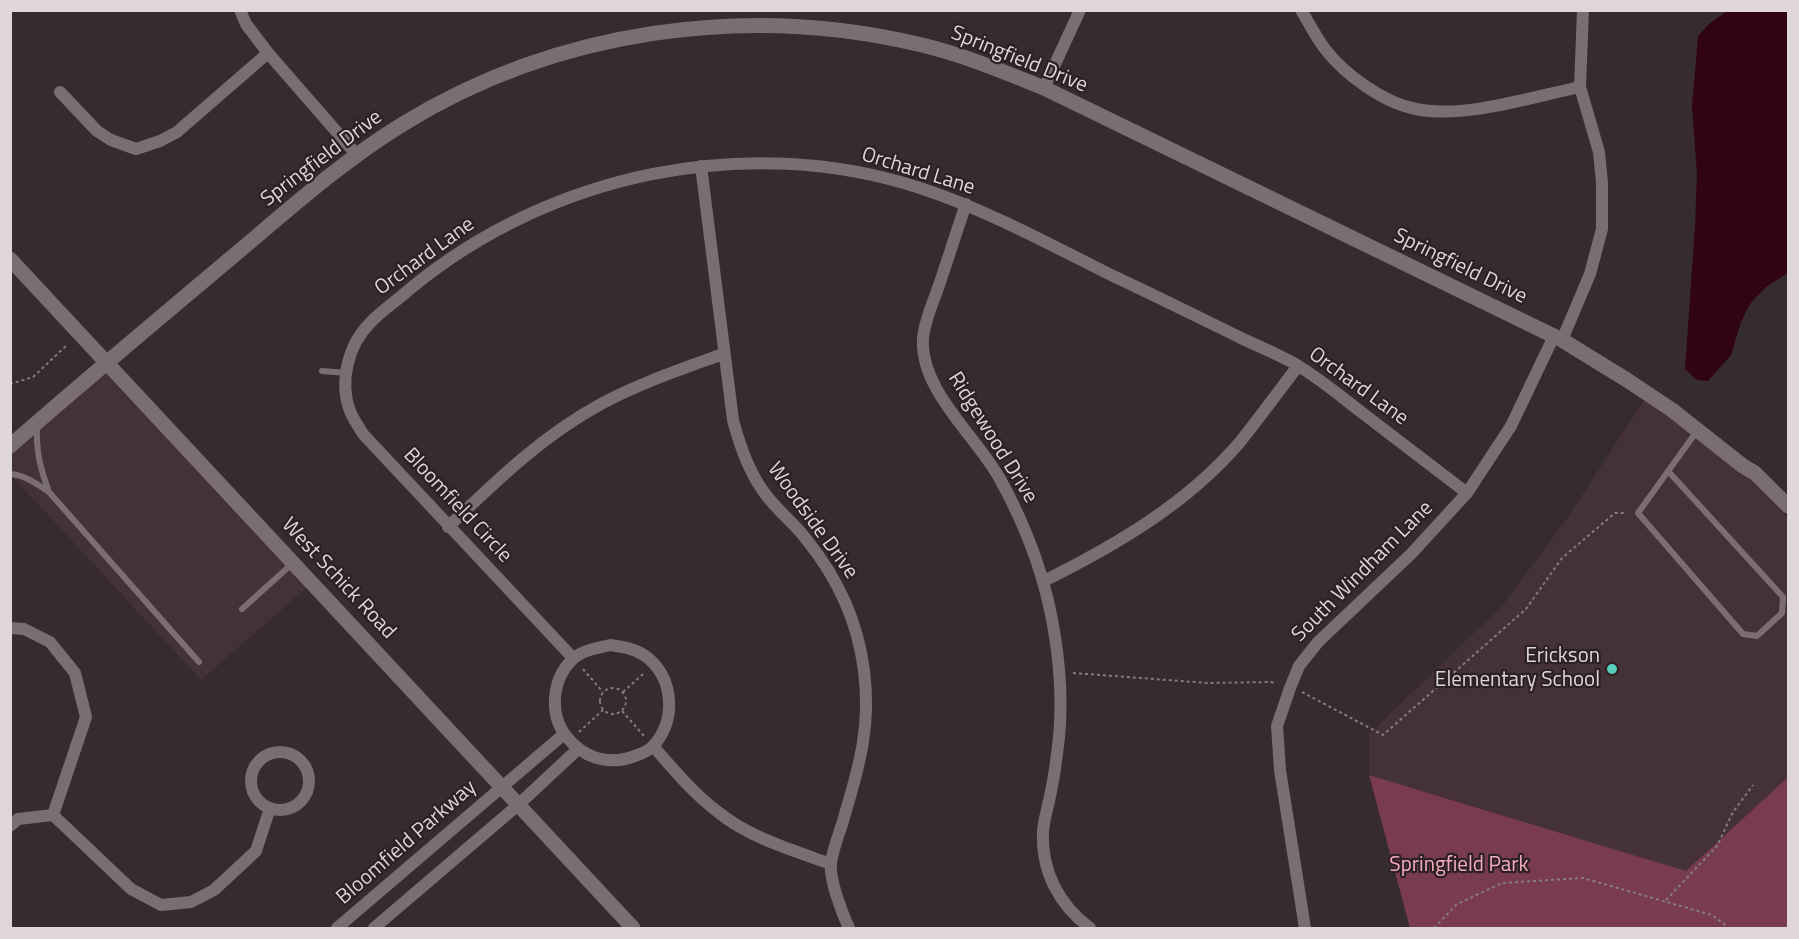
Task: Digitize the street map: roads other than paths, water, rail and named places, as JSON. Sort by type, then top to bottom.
[{"type":"street","points":[[240,10],[246,24],[268,53],[356,154]]},
{"type":"street","points":[[1044,88],[1080,10]]},
{"type":"street","points":[[1301,10],[1325,49],[1358,81],[1378,94],[1416,109],[1468,110],[1580,87]]},
{"type":"street","name":"South Windham Lane","points":[[1305,928],[1280,770],[1277,726],[1299,666],[1318,642],[1411,554],[1467,493],[1511,426],[1590,274],[1602,228],[1602,183],[1599,152],[1580,87],[1583,10]]},
{"type":"street","name":"Springfield Drive","points":[[10,446],[356,154],[422,112],[472,87],[533,63],[609,41],[681,30],[773,24],[862,34],[922,45],[981,63],[1044,88],[1558,338],[1627,380],[1698,430],[1755,473],[1788,506]]},
{"type":"street","points":[[60,92],[97,131],[111,140],[136,149],[160,141],[177,132],[268,53]]},
{"type":"street","name":"Orchard Lane","points":[[347,369],[359,336],[370,322],[437,267],[495,230],[544,206],[604,185],[660,172],[701,166],[780,163],[853,172],[903,183],[966,204],[1298,366],[1467,493]]},
{"type":"street","name":"Woodside Drive","points":[[701,166],[723,354],[733,420],[745,460],[766,495],[805,538],[828,568],[846,602],[861,650],[866,686],[866,730],[857,774],[831,864],[838,897],[849,928]]},
{"type":"street","name":"Ridgewood Drive","points":[[966,204],[931,307],[923,339],[928,370],[936,390],[999,478],[1021,520],[1044,581],[1055,639],[1059,735],[1052,790],[1043,831],[1046,867],[1062,901],[1079,920],[1090,928]]},
{"type":"street","name":"West Schick Road","points":[[10,259],[633,928]]},
{"type":"street","points":[[448,526],[516,462],[568,424],[633,388],[723,354]]},
{"type":"street","points":[[1044,581],[1129,536],[1187,494],[1239,443],[1298,366]]},
{"type":"street","name":"Bloomfield Circle","points":[[347,369],[348,403],[351,415],[363,434],[573,658]]},
{"type":"street","points":[[10,628],[24,629],[50,642],[75,674],[86,717],[53,815]]},
{"type":"street","points":[[610,645],[630,648],[654,664],[661,673],[669,692],[669,712],[663,731],[653,746],[639,755],[610,762],[596,759],[571,741],[556,717],[557,686],[563,671],[573,658],[590,650],[610,645]]},
{"type":"street","points":[[502,787],[571,741]]},
{"type":"street","points":[[518,805],[571,741]]},
{"type":"street","points":[[653,746],[698,796],[720,814],[761,838],[831,864]]},
{"type":"street","points":[[279,752],[291,754],[307,769],[309,780],[307,791],[301,801],[292,807],[281,810],[270,808],[260,802],[254,793],[251,782],[253,771],[259,761],[268,754],[279,752]]},
{"type":"street","name":"Bloomfield Parkway","points":[[338,928],[502,787]]},
{"type":"street","name":"Bloomfield Parkway","points":[[374,928],[518,805]]},
{"type":"street","points":[[53,815],[131,889],[161,905],[191,902],[213,890],[256,851],[270,808]]},
{"type":"street","points":[[10,826],[18,819],[53,815]]},
{"type":"lane","points":[[322,371],[347,369]]},
{"type":"lane","points":[[37,423],[36,449],[39,467],[49,492]]},
{"type":"lane","points":[[1668,471],[1783,597],[1782,613],[1757,636],[1743,634],[1638,513],[1668,471],[1698,430]]},
{"type":"lane","points":[[10,474],[17,474],[49,492],[199,662]]},
{"type":"lane","points":[[242,609],[293,562]]},
{"type":"place","name":"Erickson Elementary School","points":[[1612,669]]},
{"type":"park label","name":"Springfield Park","points":[[1459,866]]}]
